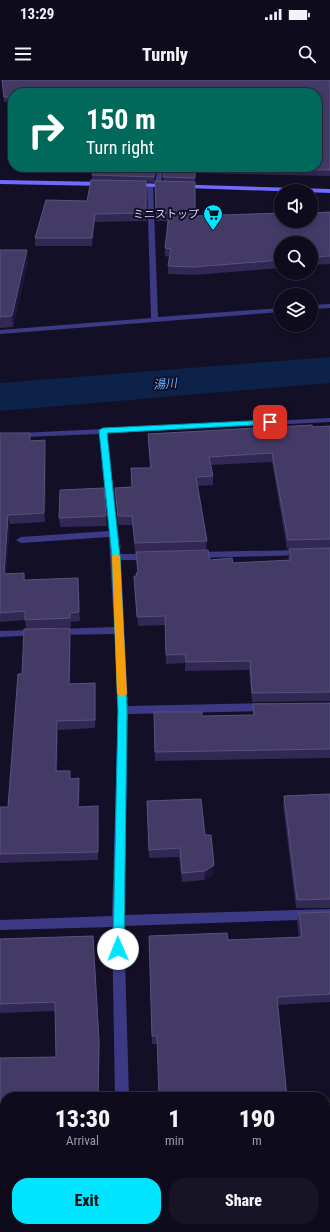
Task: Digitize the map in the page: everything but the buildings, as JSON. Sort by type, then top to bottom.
[{"type":"street","points":[[158,186],[159,172]]},
{"type":"street","points":[[0,182],[114,184]]},
{"type":"street","points":[[128,185],[330,191]]},
{"type":"street","points":[[150,185],[155,320]]},
{"type":"street","points":[[318,307],[330,306]]},
{"type":"street","points":[[0,332],[274,311]]},
{"type":"street","points":[[0,436],[330,420]]},
{"type":"street","points":[[103,430],[116,557],[123,710],[118,920],[122,1092]]},
{"type":"street","points":[[21,540],[114,534]]},
{"type":"street","points":[[187,556],[314,553]]},
{"type":"street","points":[[116,557],[164,556]]},
{"type":"street","points":[[0,634],[119,630]]},
{"type":"street","points":[[123,710],[274,707]]},
{"type":"street","points":[[0,925],[330,914]]},
{"type":"waterway","name":"湯川","points":[[0,397],[330,370]]},
{"type":"slow traffic","points":[[116,556],[122,694]]},
{"type":"place","name":"ミニストップ","points":[[213,231]]},
{"type":"route","points":[[118,949],[123,710],[116,557],[103,430],[270,422]]}]
